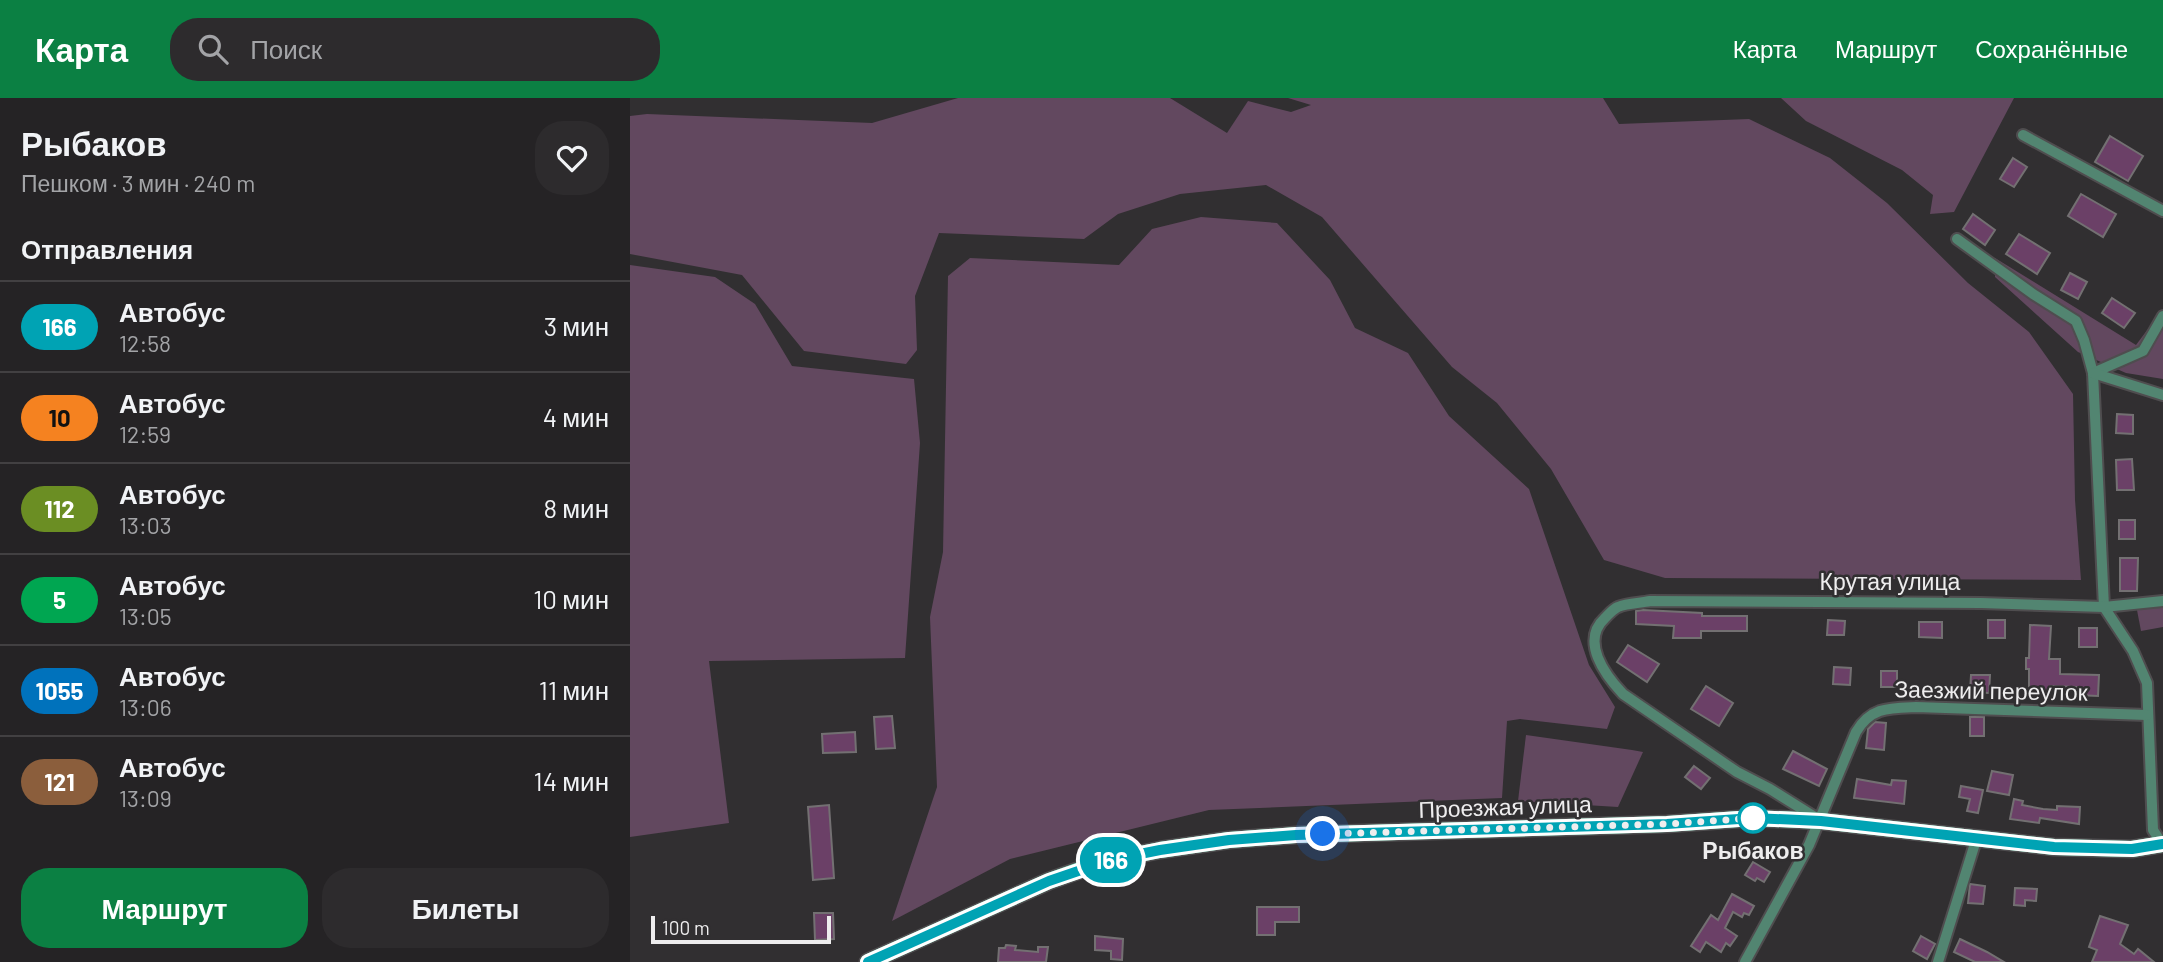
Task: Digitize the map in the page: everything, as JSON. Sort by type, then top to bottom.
[{"type":"main road","name":"Проезжая улица","points":[[868,962],[900,956],[1049,881],[1105,861],[1229,840],[1296,835],[1667,824],[1753,818],[1821,821],[2054,847],[2132,849],[2163,844]]},
{"type":"street","points":[[2023,135],[2163,211]]},
{"type":"street","points":[[1957,239],[2076,321],[2084,340],[2093,373],[2104,607],[2133,651],[2147,682],[2153,830],[2163,844]]},
{"type":"street","points":[[2093,373],[2143,351],[2163,316]]},
{"type":"street","points":[[2093,373],[2163,395]]},
{"type":"street","name":"Крутая улица","points":[[1821,821],[1738,772],[1623,694],[1609,679],[1596,657],[1594,640],[1599,624],[1617,607],[1650,601],[1981,603],[2104,607],[2163,601]]},
{"type":"street","name":"Заезжий переулок","points":[[1745,962],[1821,821],[1863,720],[1883,709],[1916,707],[2147,715]]},
{"type":"street","points":[[1938,962],[1977,837]]},
{"type":"shaded area","points":[[958,98],[1170,98],[1227,133],[1248,101],[1291,112],[1311,105],[1288,98],[1603,98],[1619,124],[1749,119],[1830,158],[1887,203],[1968,283],[2029,332],[2073,394],[2075,500],[2081,580],[1665,578],[1604,560],[1551,469],[1497,403],[1452,367],[1322,217],[1266,185],[1180,194],[1118,214],[1084,239],[939,233],[915,296],[917,350],[906,364],[804,351],[742,275],[630,254],[630,116],[647,114],[872,123]]},
{"type":"shaded area","points":[[1781,98],[2014,98],[1954,212],[1930,214],[1933,195],[1902,170],[1806,121]]},
{"type":"shaded area","points":[[1201,217],[1277,223],[1330,280],[1355,328],[1408,353],[1449,416],[1529,489],[1589,665],[1615,707],[1607,729],[1520,719],[1507,721],[1502,798],[1209,810],[1010,859],[892,921],[937,787],[930,617],[943,552],[948,276],[970,258],[1119,265],[1152,229]]},
{"type":"shaded area","points":[[1995,258],[2136,345],[2163,309],[2163,379],[2126,373],[2078,352],[1995,277]]},
{"type":"shaded area","points":[[630,265],[715,277],[755,304],[792,366],[914,379],[920,443],[905,658],[709,661],[729,823],[630,837]]},
{"type":"shaded area","points":[[2163,605],[2163,627],[2141,631],[2137,610]]},
{"type":"shaded area","points":[[1526,735],[1643,752],[1618,807],[1518,801]]},
{"type":"building","points":[[2110,136],[2143,156],[2128,181],[2095,162]]},
{"type":"building","points":[[2013,158],[2027,167],[2014,187],[2000,179]]},
{"type":"building","points":[[2081,194],[2116,214],[2103,237],[2068,216]]},
{"type":"building","points":[[1973,214],[1995,230],[1985,245],[1963,229]]},
{"type":"building","points":[[2019,234],[2050,253],[2037,274],[2006,254]]},
{"type":"building","points":[[2070,273],[2087,282],[2078,299],[2061,290]]},
{"type":"building","points":[[2112,298],[2135,313],[2124,328],[2102,313]]},
{"type":"building","points":[[2117,414],[2133,415],[2133,434],[2116,433]]},
{"type":"building","points":[[2132,459],[2134,490],[2117,490],[2116,460]]},
{"type":"building","points":[[2119,520],[2135,520],[2135,539],[2119,539]]},
{"type":"building","points":[[2120,558],[2138,558],[2137,591],[2120,591]]},
{"type":"building","points":[[1636,611],[1702,613],[1702,616],[1747,616],[1747,631],[1701,631],[1701,638],[1673,638],[1674,626],[1636,624]]},
{"type":"building","points":[[1828,620],[1845,621],[1844,635],[1827,635]]},
{"type":"building","points":[[1988,620],[2005,620],[2005,638],[1988,638]]},
{"type":"building","points":[[1919,622],[1942,622],[1942,638],[1919,637]]},
{"type":"building","points":[[2030,625],[2051,626],[2049,659],[2060,659],[2060,674],[2099,675],[2098,696],[2076,695],[2076,687],[2050,686],[2050,693],[2029,693],[2026,658],[2029,658]]},
{"type":"building","points":[[2079,628],[2097,628],[2097,647],[2079,647]]},
{"type":"building","points":[[1628,645],[1659,664],[1647,682],[1617,662]]},
{"type":"building","points":[[1834,667],[1851,668],[1850,685],[1833,684]]},
{"type":"building","points":[[1881,671],[1897,671],[1897,687],[1881,687]]},
{"type":"building","points":[[1971,675],[1990,675],[1989,693],[1970,692]]},
{"type":"building","points":[[1706,686],[1733,703],[1719,726],[1691,709]]},
{"type":"building","points":[[892,716],[895,748],[876,749],[874,717]]},
{"type":"building","points":[[1970,717],[1984,717],[1984,736],[1970,736]]},
{"type":"building","points":[[1875,722],[1886,723],[1884,750],[1866,748],[1868,729]]},
{"type":"building","points":[[855,732],[856,752],[823,753],[822,734]]},
{"type":"building","points":[[1793,751],[1827,769],[1819,786],[1783,769]]},
{"type":"building","points":[[1694,766],[1710,778],[1701,789],[1685,777]]},
{"type":"building","points":[[1992,771],[2013,775],[2009,795],[1987,791]]},
{"type":"building","points":[[1857,779],[1891,785],[1892,780],[1906,781],[1904,804],[1854,798]]},
{"type":"building","points":[[1961,786],[1983,790],[1978,813],[1967,811],[1970,799],[1959,797]]},
{"type":"building","points":[[2014,799],[2023,801],[2022,805],[2043,809],[2057,810],[2057,806],[2080,807],[2079,824],[2040,818],[2039,823],[2010,819]]},
{"type":"building","points":[[829,805],[834,878],[813,880],[808,807]]},
{"type":"building","points":[[1753,862],[1770,872],[1764,882],[1757,878],[1755,881],[1745,875]]},
{"type":"building","points":[[1970,884],[1985,886],[1983,904],[1968,903]]},
{"type":"building","points":[[2015,888],[2037,889],[2036,901],[2025,900],[2025,906],[2014,905]]},
{"type":"building","points":[[1732,894],[1754,906],[1749,915],[1744,913],[1742,917],[1733,912],[1725,928],[1737,936],[1730,946],[1726,943],[1721,952],[1706,942],[1700,952],[1691,946],[1711,915],[1718,920]]},
{"type":"building","points":[[1257,907],[1299,907],[1299,922],[1275,922],[1275,935],[1257,935]]},
{"type":"building","points":[[814,913],[833,913],[834,939],[815,940]]},
{"type":"building","points":[[2100,916],[2128,925],[2120,944],[2134,954],[2138,949],[2154,962],[2092,962],[2097,950],[2089,947]]},
{"type":"building","points":[[1095,936],[1123,939],[1122,960],[1111,959],[1111,951],[1095,950]]},
{"type":"building","points":[[1921,936],[1935,944],[1927,959],[1913,951]]},
{"type":"building","points":[[1960,939],[2004,962],[1975,962],[1954,952]]},
{"type":"building","points":[[1006,945],[1016,946],[1015,950],[1038,952],[1038,947],[1048,947],[1046,962],[998,962],[999,948],[1005,948]]},
{"type":"bus line","name":"166","points":[[868,962],[1049,881],[1105,861],[1229,840],[1296,835],[1667,824],[1753,818],[1821,821],[2054,847],[2132,849],[2163,844]]},
{"type":"place","name":"Рыбаков","points":[[1753,818]]},
{"type":"route","points":[[1323,834],[1667,824],[1753,818]]}]
